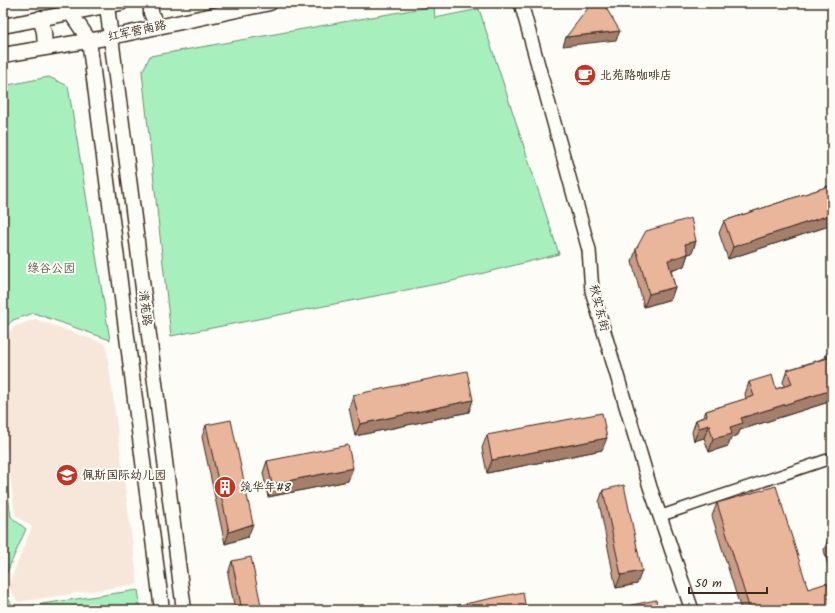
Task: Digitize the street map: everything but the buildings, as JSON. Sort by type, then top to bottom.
[{"type":"main road","points":[[3,26],[40,18],[69,8],[121,3]]},
{"type":"main road","points":[[151,3],[151,14],[157,26]]},
{"type":"main road","name":"红军营南路","points":[[3,55],[111,36],[270,3]]},
{"type":"main road","name":"清苑路","points":[[107,4],[184,610]]},
{"type":"main road","name":"清苑路","points":[[69,8],[89,40],[162,610]]},
{"type":"main road","points":[[40,18],[46,48]]},
{"type":"street","name":"秋实东街","points":[[520,3],[589,250],[592,291],[660,516],[692,610]]},
{"type":"street","points":[[660,516],[832,458]]},
{"type":"shaded area","name":"佩斯国际幼儿园","points":[[35,319],[106,344],[138,584],[18,602],[8,586],[32,527],[15,515],[5,435],[3,349],[5,337],[14,327]]},
{"type":"green space","points":[[434,6],[435,18],[479,9],[559,254],[452,281],[171,336],[142,72],[150,56]]},
{"type":"green space","name":"绿谷公园","points":[[49,77],[68,86],[110,340],[34,313],[13,320],[3,330],[3,86]]},
{"type":"green space","points":[[3,459],[11,517],[26,529],[3,581]]},
{"type":"green space","points":[[3,590],[14,608],[138,590],[141,610],[3,610]]},
{"type":"place","name":"北苑路咖啡店","points":[[585,75]]},
{"type":"place","name":"佩斯国际幼儿园","points":[[67,475]]},
{"type":"place","name":"筑华年#8","points":[[225,487]]}]
